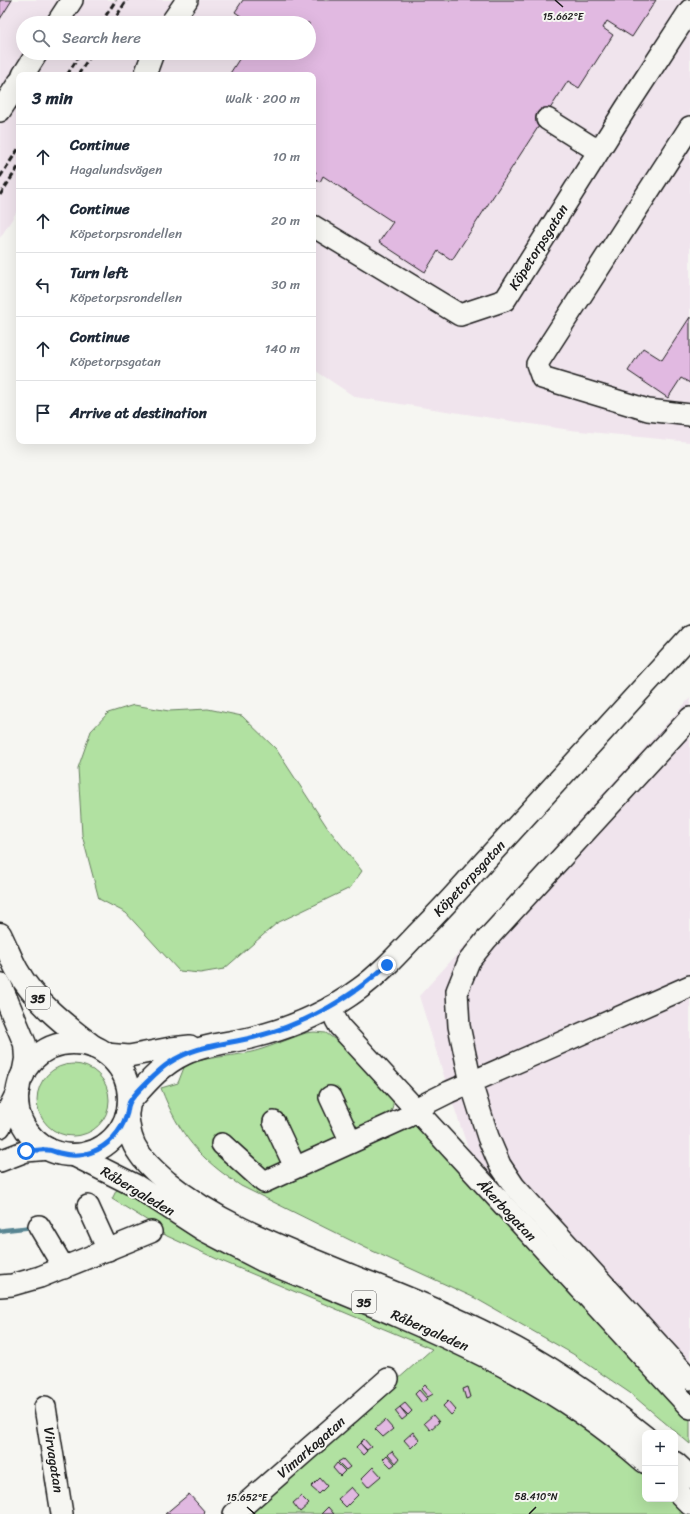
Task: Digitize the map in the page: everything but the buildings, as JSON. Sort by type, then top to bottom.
[{"type":"main road","name":"35","points":[[0,934],[18,971],[31,989],[62,1023],[116,1064],[124,1076],[128,1089],[128,1109],[120,1130],[107,1143],[92,1152],[74,1155],[61,1154],[49,1150],[34,1139],[23,1124],[18,1106],[26,1059],[25,1044],[0,984]]},
{"type":"main road","points":[[21,1082],[33,1061],[54,1047],[78,1044],[100,1051]]},
{"type":"main road","name":"Råbergaleden","points":[[128,1109],[133,1143],[147,1163],[182,1193],[214,1214],[271,1243],[412,1300],[495,1337],[588,1393],[642,1435]]},
{"type":"main road","name":"Råbergaleden","points":[[74,1155],[136,1186],[198,1227],[234,1247],[442,1334],[485,1355],[534,1382],[576,1409],[642,1460]]},
{"type":"main road","points":[[678,1466],[690,1477]]},
{"type":"main road","points":[[678,1492],[690,1504]]},
{"type":"street","points":[[62,16],[72,0]]},
{"type":"street","points":[[176,16],[187,0]]},
{"type":"street","name":"Köpetorpsgatan","points":[[316,228],[460,315],[505,300],[690,10]]},
{"type":"street","points":[[25,72],[33,60]]},
{"type":"street","points":[[146,72],[150,60]]},
{"type":"street","points":[[0,111],[16,87]]},
{"type":"street","points":[[547,119],[598,152]]},
{"type":"street","points":[[690,127],[537,364],[542,378],[648,410],[690,415]]},
{"type":"street","name":"Köpetorpsgatan","points":[[128,1109],[156,1073],[183,1055],[201,1048],[230,1043],[274,1032],[313,1017],[331,1007],[369,981],[406,947],[690,636]]},
{"type":"street","points":[[690,718],[491,934],[469,961],[457,991],[459,1026],[471,1083],[488,1136],[500,1165],[514,1186],[690,1379]]},
{"type":"street","points":[[222,1144],[264,1182],[407,1117],[415,1109],[449,1092],[690,986]]},
{"type":"street","name":"Åkerbogatan","points":[[331,1007],[340,1027],[690,1408]]},
{"type":"street","name":"Köpetorpsgatan","points":[[100,1051],[129,1056],[186,1046],[201,1048]]},
{"type":"street","points":[[0,1128],[21,1082]]},
{"type":"street","points":[[330,1097],[351,1142]]},
{"type":"street","points":[[274,1122],[295,1167]]},
{"type":"street","points":[[0,1161],[26,1151],[49,1150]]},
{"type":"street","points":[[88,1206],[108,1250]]},
{"type":"street","points":[[39,1226],[64,1268]]},
{"type":"street","points":[[0,1286],[12,1285],[64,1268],[151,1232]]},
{"type":"street","name":"Vimarkagatan","points":[[234,1514],[388,1379]]},
{"type":"street","name":"Virvagatan","points":[[45,1407],[62,1514]]},
{"type":"shaded area","points":[[0,0],[690,0],[690,442],[570,430],[355,397],[316,371],[316,72],[16,72],[16,213],[0,238]]},
{"type":"shaded area","points":[[690,698],[690,1391],[469,1151],[419,996]]},
{"type":"green space","points":[[134,705],[169,711],[208,709],[242,716],[276,749],[327,827],[362,871],[350,888],[277,923],[224,969],[200,973],[179,971],[126,913],[99,899],[82,835],[78,768],[91,731],[108,713]]},
{"type":"green space","points":[[306,1033],[326,1033],[337,1041],[353,1055],[393,1097],[392,1108],[386,1117],[300,1155],[286,1155],[282,1164],[252,1175],[416,1122],[690,1420],[690,1444],[678,1434],[678,1430],[674,1430],[630,1393],[573,1354],[475,1298],[366,1248],[241,1186],[202,1156],[183,1133],[161,1088],[178,1083],[185,1065],[193,1062],[254,1051]]},
{"type":"green space","points":[[73,1064],[93,1070],[103,1080],[109,1100],[103,1120],[93,1130],[73,1136],[53,1130],[43,1120],[37,1100],[43,1080],[53,1070]]},
{"type":"green space","points":[[117,1189],[205,1244],[245,1264],[436,1343],[485,1366],[564,1412],[642,1473],[642,1502],[674,1502],[686,1514],[252,1514],[249,1511],[432,1349],[219,1260],[167,1236],[156,1229],[148,1221],[112,1199]]},
{"type":"waterway","points":[[0,1231],[33,1227]]},
{"type":"railway","points":[[106,16],[116,0]]},
{"type":"railway","points":[[117,16],[127,0]]},
{"type":"railway","points":[[69,72],[77,60]]},
{"type":"railway","points":[[80,72],[88,60]]},
{"type":"railway","points":[[0,177],[16,153]]},
{"type":"railway","points":[[0,195],[16,171]]},
{"type":"route","points":[[26,1151],[49,1150],[61,1154],[74,1155],[92,1152],[100,1148],[120,1130],[124,1123],[129,1103],[156,1073],[168,1064],[183,1055],[201,1048],[256,1037],[274,1032],[313,1017],[359,989],[387,965]]}]
